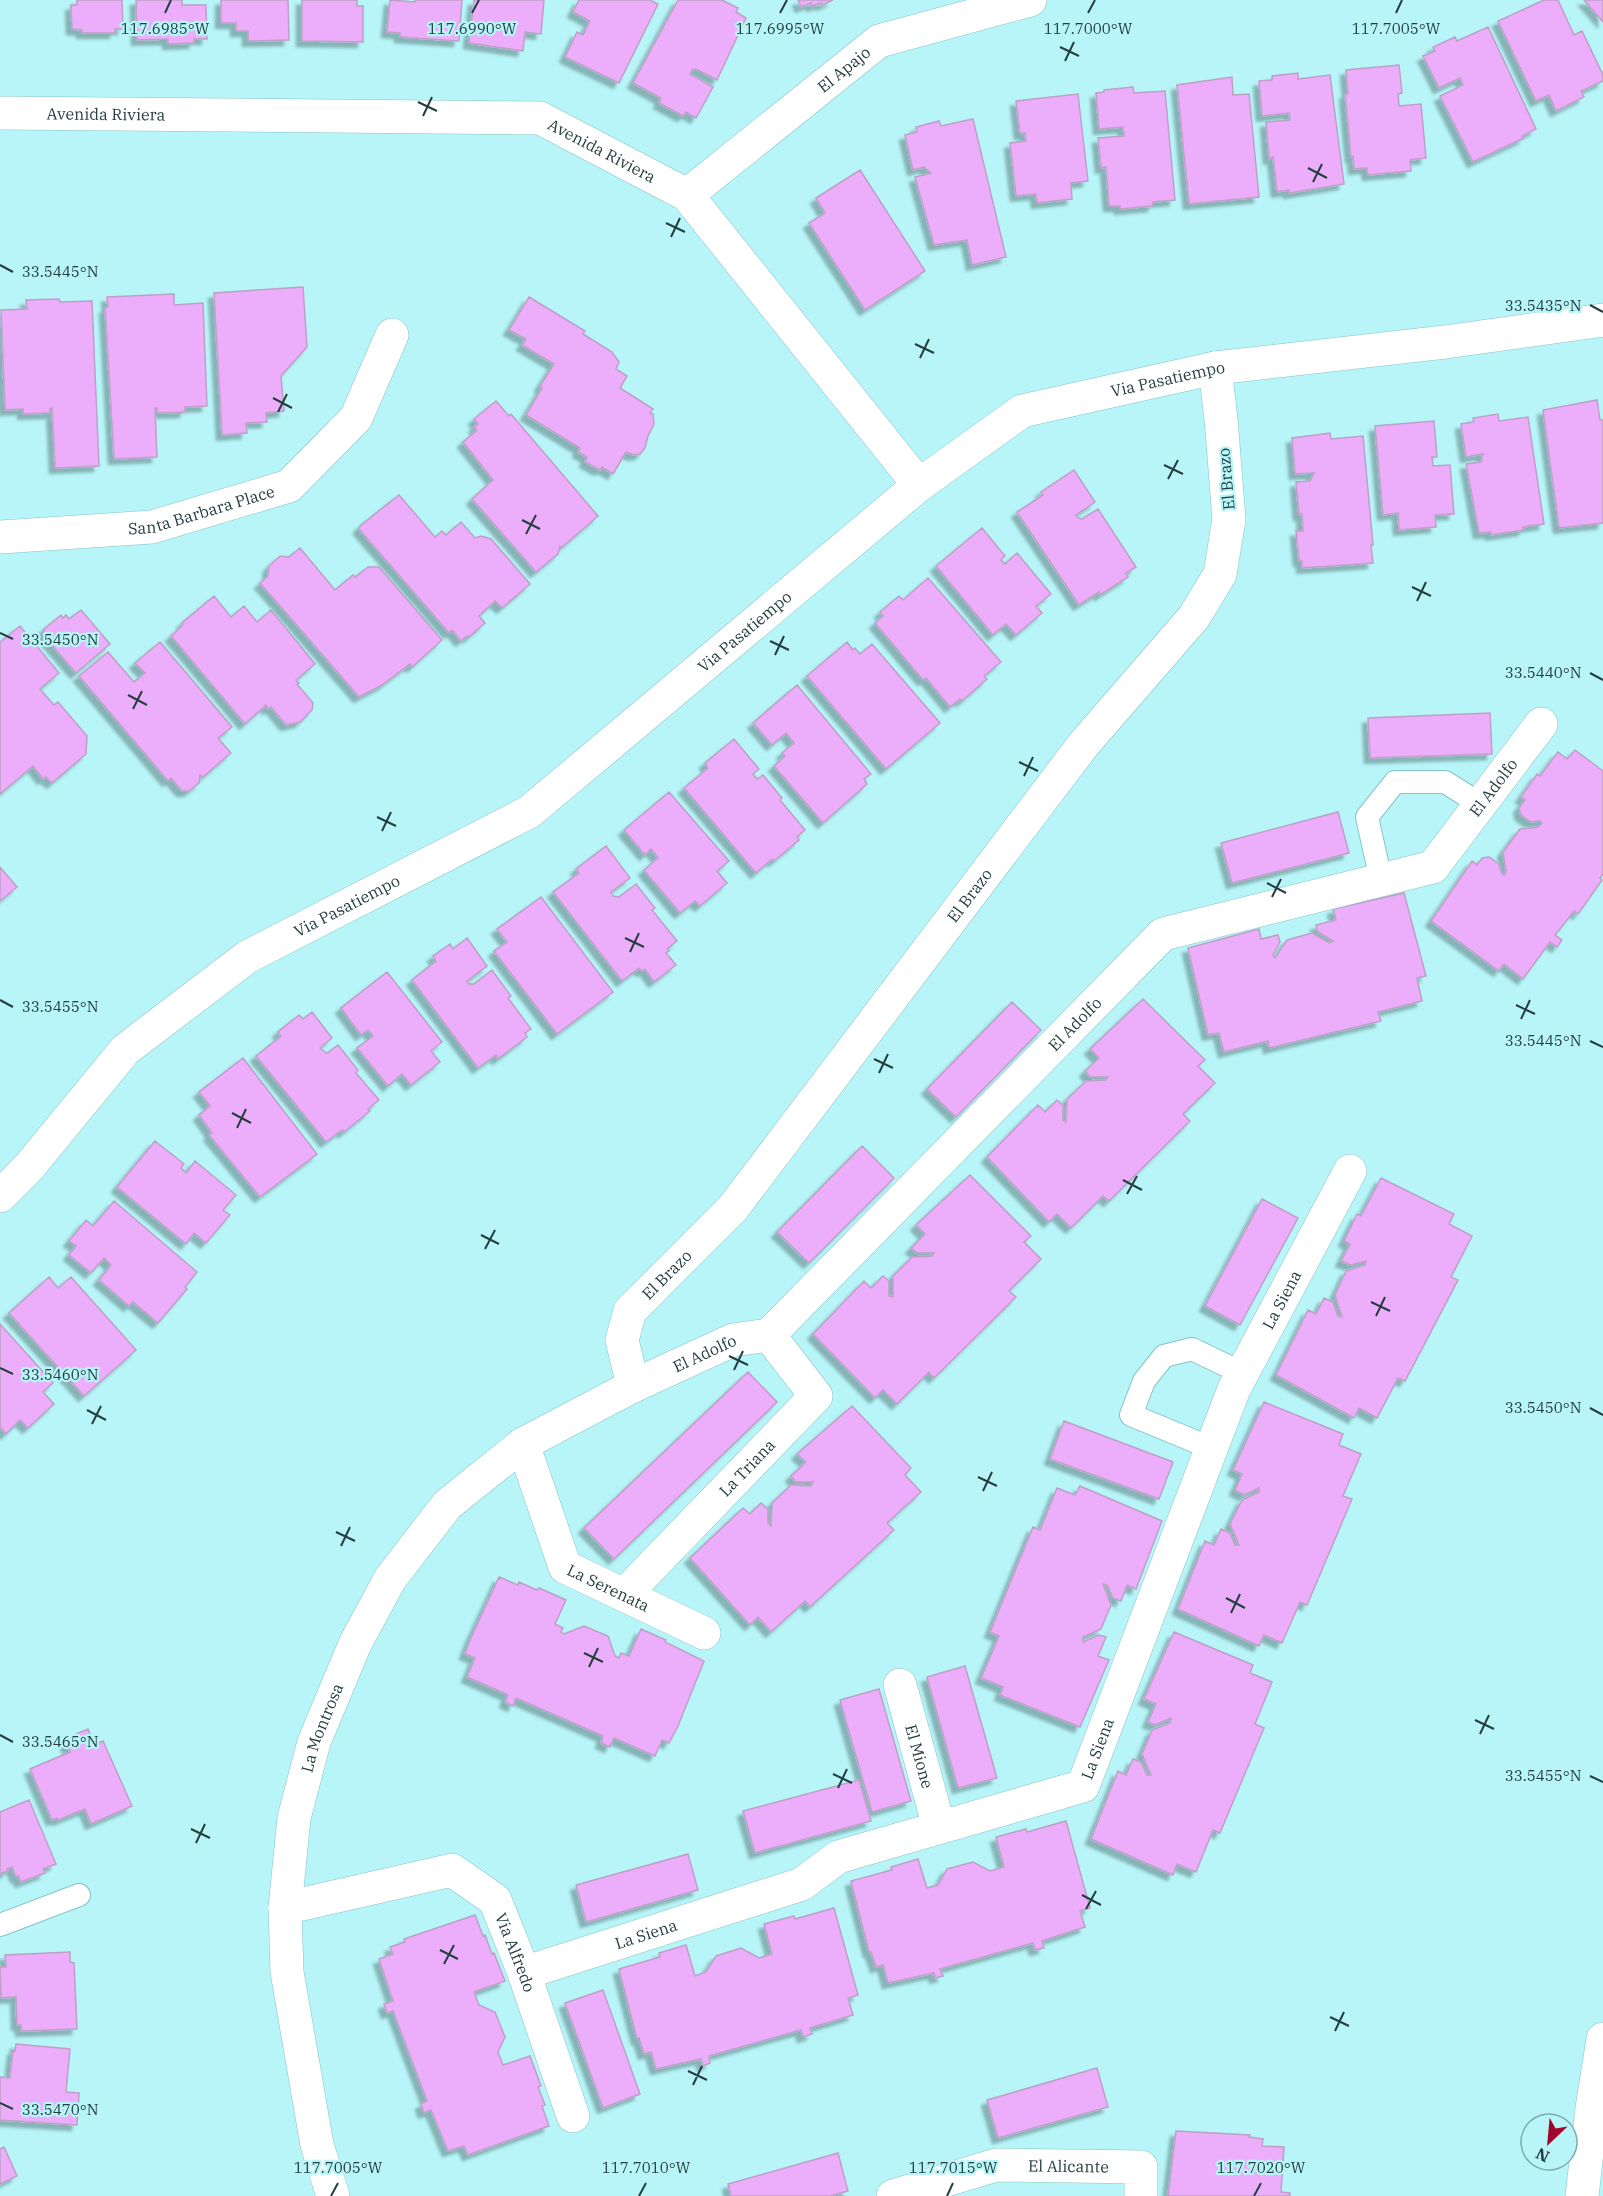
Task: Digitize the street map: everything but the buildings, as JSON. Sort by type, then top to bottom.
[{"type":"street","name":"El Apajo","points":[[687,195],[879,41],[1030,0]]},
{"type":"street","name":"Avenida Riviera","points":[[0,113],[540,118],[687,195],[920,485]]},
{"type":"street","name":"Via Pasatiempo","points":[[0,1196],[29,1167],[125,1050],[247,957],[529,812],[920,485],[1022,411],[1215,368],[1445,342],[1603,320]]},
{"type":"street","name":"Santa Barbara Place","points":[[0,537],[152,527],[290,486],[357,418],[392,335]]},
{"type":"street","name":"El Brazo","points":[[633,1386],[622,1340],[630,1311],[733,1208],[1083,745],[1194,617],[1220,574],[1229,519],[1215,368]]},
{"type":"street","name":"El Adolfo","points":[[633,1386],[733,1340],[768,1335],[1162,934],[1433,867],[1541,724]]},
{"type":"street","name":"La Siena","points":[[524,1973],[802,1884],[838,1857],[1083,1786],[1234,1389],[1350,1171]]},
{"type":"street","name":"La Triana","points":[[624,1595],[816,1396],[768,1335]]},
{"type":"street","name":"La Montrosa","points":[[333,2196],[317,2145],[287,1972],[285,1908],[294,1818],[314,1742],[356,1644],[390,1579],[447,1505],[523,1444],[633,1386]]},
{"type":"street","name":"La Serenata","points":[[523,1444],[565,1567],[704,1632]]},
{"type":"street","name":"El Mione","points":[[900,1685],[939,1827]]},
{"type":"street","name":"Via Alfredo","points":[[285,1908],[452,1870],[495,1900],[524,1973],[573,2116]]},
{"type":"street","points":[[1582,2196],[1603,2039]]},
{"type":"street","name":"El Alicante","points":[[894,2196],[996,2164],[1141,2182]]},
{"type":"lane","points":[[1381,880],[1367,817],[1395,782],[1445,782],[1480,804]]},
{"type":"lane","points":[[1211,1448],[1131,1415],[1144,1381],[1164,1356],[1192,1349],[1242,1373]]},
{"type":"lane","points":[[0,1925],[79,1895]]}]
